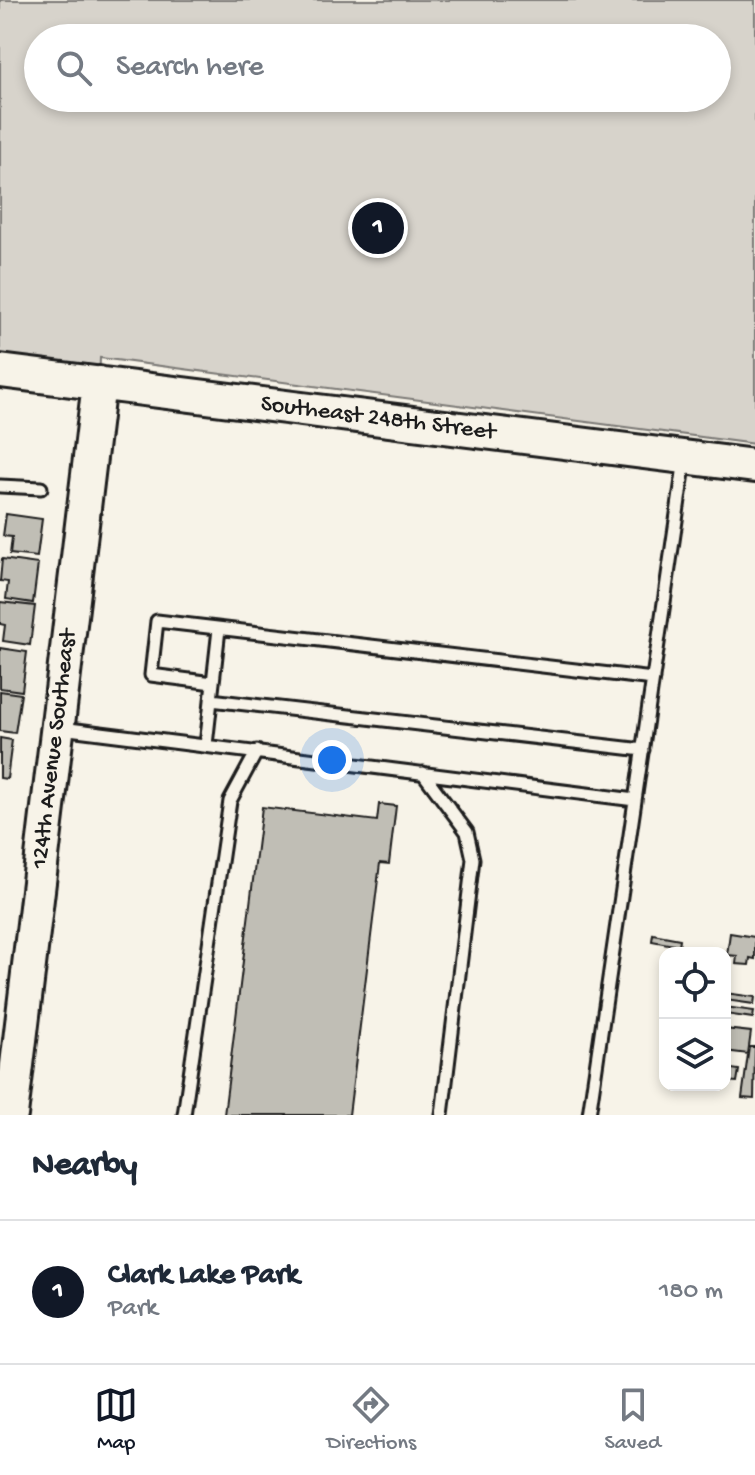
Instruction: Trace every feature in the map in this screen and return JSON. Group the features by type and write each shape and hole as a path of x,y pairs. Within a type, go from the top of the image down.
{"street":[{"name":"Southeast 248th Street","path":"0,371 755,466"},
{"name":"124th Avenue Southeast","path":"11,1115 99,383"}],"lane":[{"path":"589,1115 686,458"},
{"path":"0,486 41,488"},
{"path":"213,683 151,675 157,621 653,679"},
{"path":"206,745 219,629"},
{"path":"211,700 643,750"},
{"path":"57,727 635,800"},
{"path":"184,1115 230,801 257,751"},
{"path":"423,773 467,832 473,859 442,1115"}],"shaded area":[{"path":"0,0 755,0 755,444 100,358 99,383 0,371"}],"building":[{"path":"6,514 42,519 37,557 10,554 12,537 3,536"},
{"path":"2,559 38,564 33,603 6,599 8,582 0,581"},
{"path":"0,602 35,606 30,645 3,641 5,625 0,624"},
{"path":"0,648 27,652 22,691 0,688"},
{"path":"0,691 21,694 15,733 0,731"},
{"path":"0,738 12,740 7,779 0,778"},
{"path":"379,804 396,806 389,864 380,863 349,1115 224,1115 262,807 377,821"},
{"path":"730,933 755,937 755,959 750,958 749,965 736,964 737,956 731,955 731,947 728,947"},
{"path":"653,934 680,939 679,946 652,941"},
{"path":"731,994 755,997 754,1004 731,1001"},
{"path":"731,1008 754,1011 753,1018 731,1015"},
{"path":"731,1030 751,1032 748,1054 731,1052"},
{"path":"749,1047 755,1047 754,1099 742,1098"},
{"path":"731,1069 739,1070 737,1082 731,1082"}],"place":[{"name":"Clark Lake Park","path":"378,228"}]}
